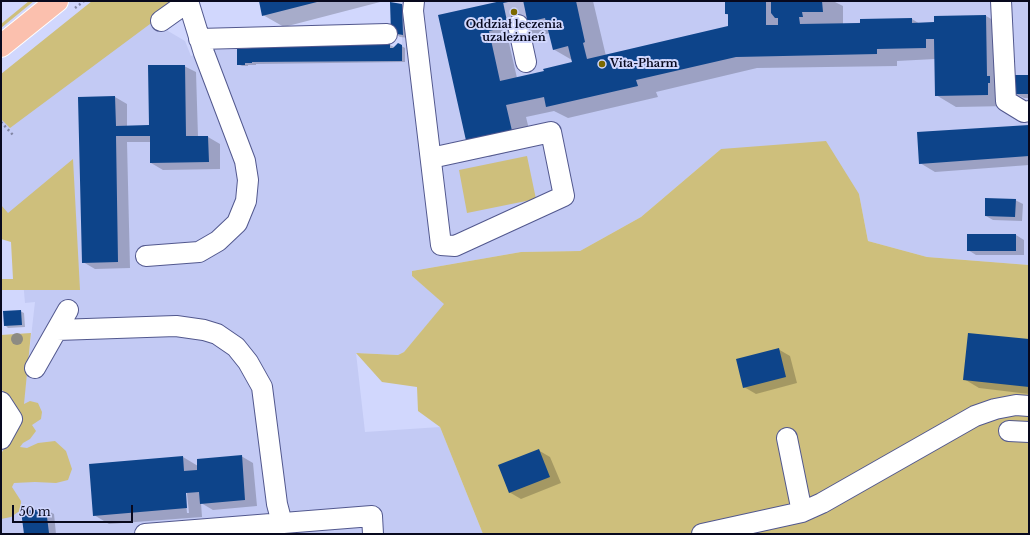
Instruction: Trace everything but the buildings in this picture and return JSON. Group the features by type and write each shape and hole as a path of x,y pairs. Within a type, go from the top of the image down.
{"main road":[{"path":"1,46 57,1"}],"lane":[{"path":"146,256 199,252 218,240 237,223 246,201 248,180 245,161 199,39 188,1 161,21"},
{"path":"414,1 413,11 441,245 455,246 564,196 551,132 431,158"},
{"path":"1001,1 1006,101 1024,112 1029,111"},
{"path":"518,25 526,62"},
{"path":"199,39 386,34"},
{"path":"36,368 68,310"},
{"path":"57,330 176,326 204,330 217,334 236,347 248,362 262,387 277,504 282,523"},
{"path":"1,402 12,419 1,439"},
{"path":"702,534 802,512 822,503 975,416 995,409 1016,405 1029,406"},
{"path":"1009,431 1029,432"},
{"path":"787,438 802,512"},
{"path":"144,534 372,516 373,534"}],"path":[{"path":"1,122 13,135"}],"shaded area":[{"path":"29,1 34,1 1,28 1,24"},
{"path":"92,1 181,1 10,128 1,119 1,74"},
{"path":"134,1 161,21 168,31 185,41 191,56 208,50 237,49 238,65 245,65 245,63 252,62 402,61 402,1 1029,1 1029,265 927,257 868,241 859,194 721,149 641,217 580,251 521,252 412,271 412,276 445,304 404,352 398,355 356,353 365,432 440,427 483,534 1,534 1,460 21,424 35,302 25,303 20,246 1,224 1,117"},
{"path":"826,141 859,194 868,241 927,257 1029,265 1029,534 483,534 440,427 418,411 417,387 382,382 356,353 398,355 404,352 444,304 412,276 412,271 521,252 580,251 641,217 721,149"},
{"path":"527,156 536,199 467,213 459,170"},
{"path":"73,159 80,290 1,290 1,279 13,279 11,242 1,239 1,205 8,213"},
{"path":"31,333 24,404 30,401 38,403 42,412 41,419 32,425 36,431 30,439 23,443 20,447 27,448 38,443 55,441 66,451 72,469 68,480 56,483 14,483 12,487 21,501 21,510 11,517 1,519 1,454 17,424 8,396 1,389 1,335"}],"tunnel":[{"path":"513,1 518,25"}],"place":[{"name":"Oddział leczenia uzależnień","path":"514,12"},
{"name":"Vita-Pharm","path":"602,64"}]}
